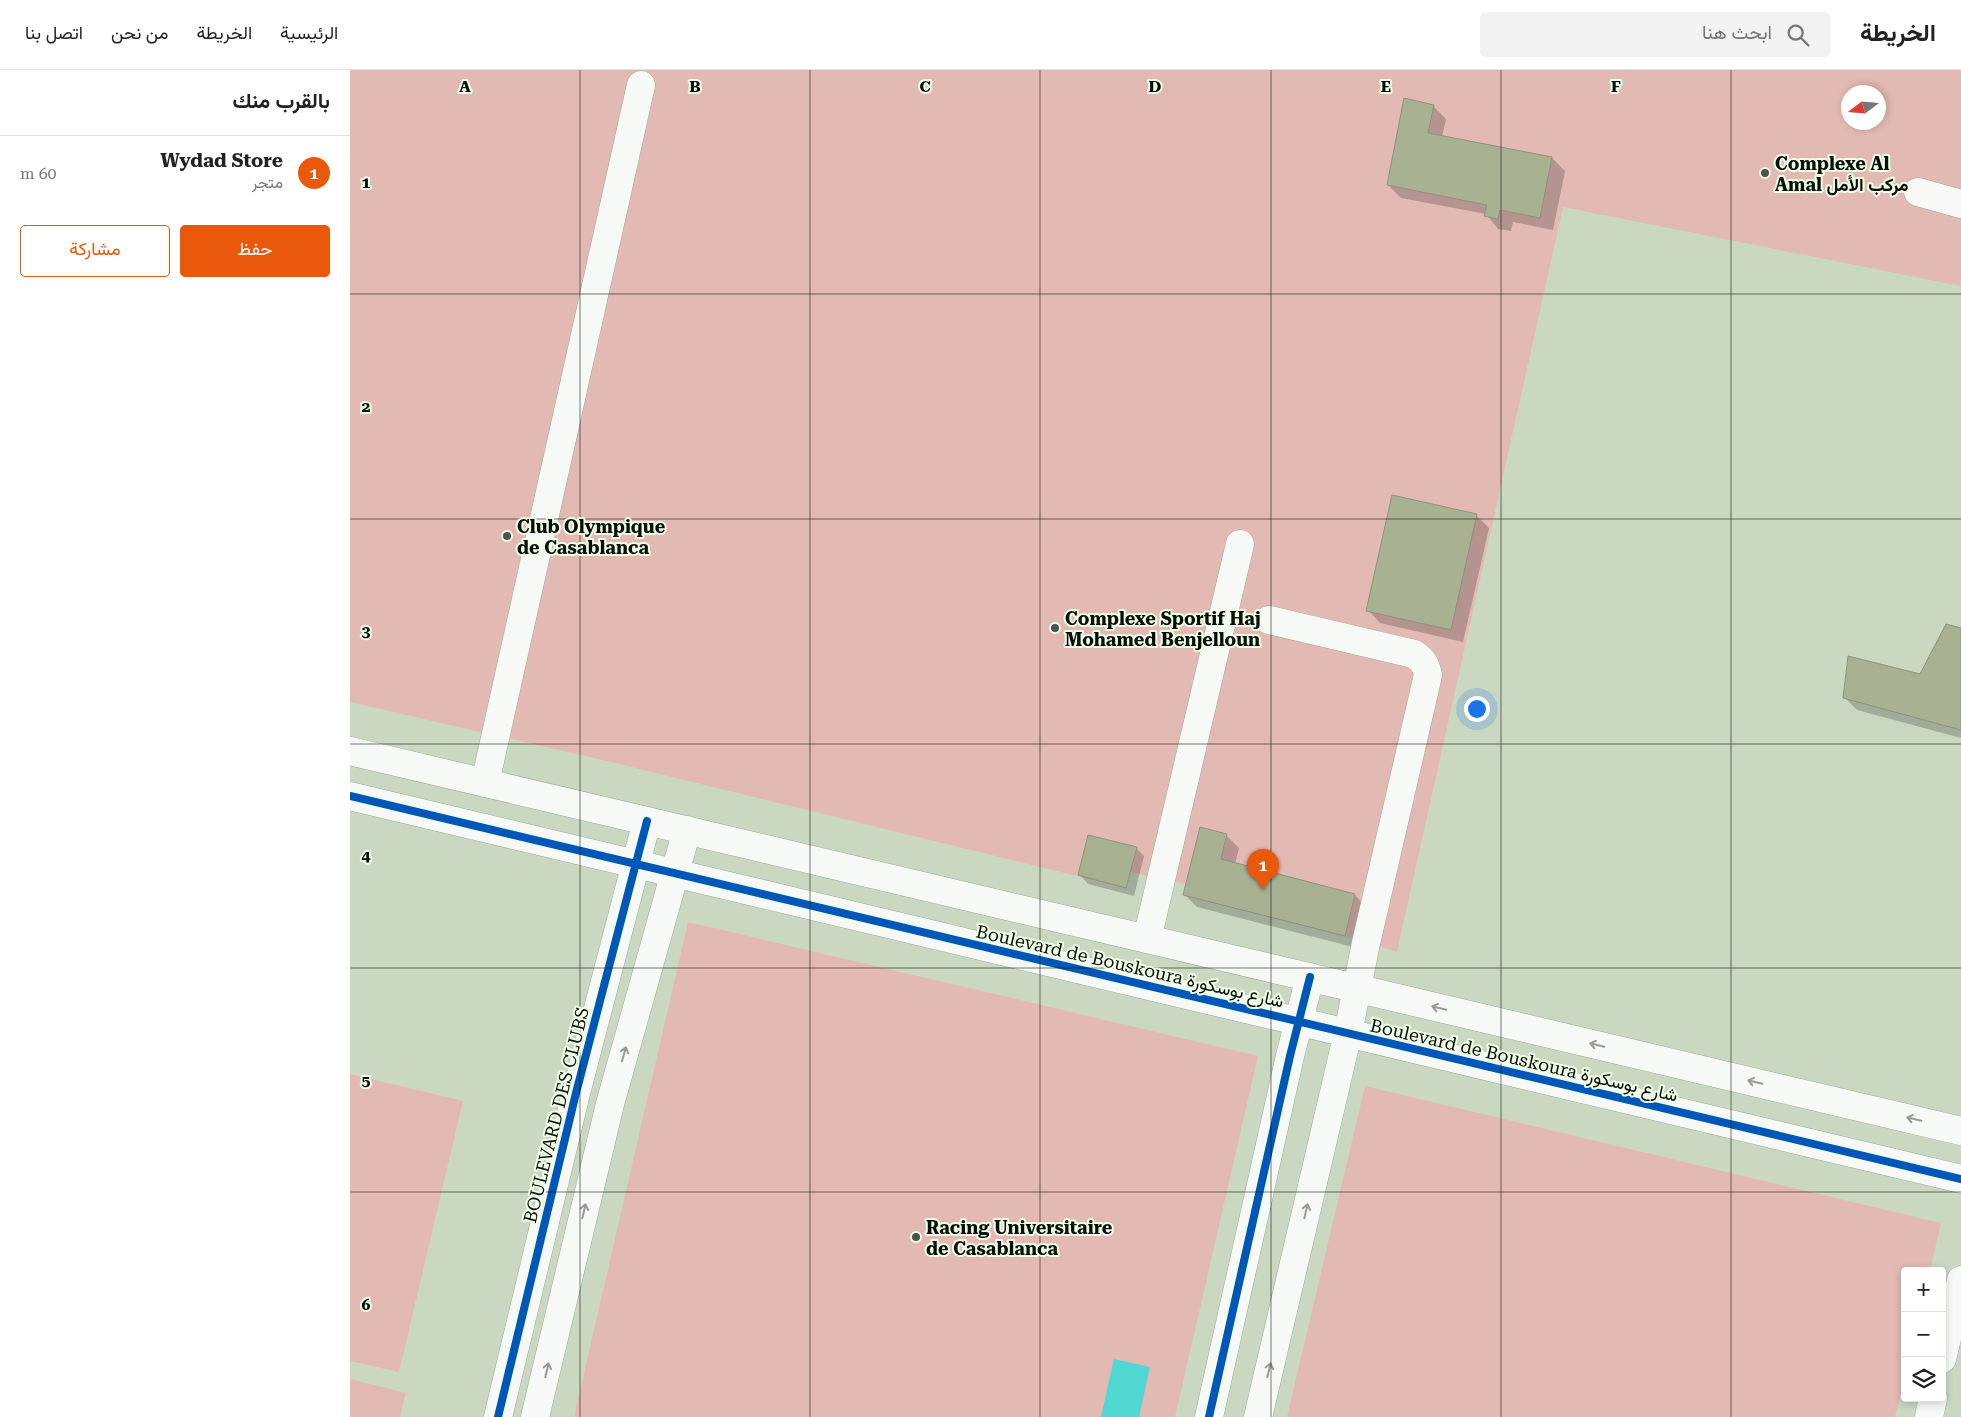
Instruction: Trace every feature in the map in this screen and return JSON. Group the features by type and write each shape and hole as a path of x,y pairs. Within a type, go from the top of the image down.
{"street":[{"path":"485,783 641,85"},
{"path":"1918,192 1961,204"},
{"path":"1147,939 1240,544"},
{"path":"1258,1417 1348,1033 1428,675 1422,659 1414,654 1269,620"},
{"name":"Boulevard de Bouskoura شارع بوسكورة","path":"350,751 1961,1130"},
{"name":"Boulevard de Bouskoura شارع بوسكورة","path":"350,796 1961,1179"},
{"name":"BOULEVARD DES CLUBS","path":"498,1417 576,1093 647,821"},
{"path":"535,1417 610,1104 687,830"},
{"path":"1209,1417 1298,1021 1310,977"},
{"path":"576,1093 610,1104"},
{"path":"1942,1357 1961,1280"},
{"path":"1928,1417 1932,1402"}],"shaded area":[{"name":"Complexe Sportif Haj Mohamed Benjelloun","path":"350,70 1961,70 1961,286 1563,207 1397,952 1345,936 1183,895 1185,884 1130,872 1126,888 607,761 350,702"},
{"name":"Racing Universitaire de Casablanca","path":"688,922 1258,1056 1175,1417 574,1417"},
{"path":"350,1074 463,1101 399,1372 350,1361"},
{"path":"1365,1086 1941,1223 1931,1267 1901,1267 1901,1393 1895,1417 1287,1417"},
{"path":"350,1379 406,1393 400,1417 350,1417"}],"water":[{"path":"1114,1359 1150,1367 1139,1417 1101,1417"}],"building":[{"path":"1404,98 1434,105 1428,133 1552,157 1540,218 1500,210 1498,219 1484,216 1487,205 1387,185"},
{"path":"1392,495 1477,514 1451,630 1366,611"},
{"path":"1946,624 1961,628 1961,730 1843,698 1848,656 1920,674"},
{"path":"1200,827 1227,834 1221,859 1355,894 1345,936 1183,895"},
{"path":"1088,835 1137,847 1126,888 1078,875"}],"cycle path":[{"path":"350,796 1961,1179"},
{"path":"498,1417 576,1093 647,821"},
{"path":"1209,1417 1290,1056 1310,977"}],"place":[{"name":"Complexe Al Amal مركب الأمل","path":"1765,173"},
{"name":"Club Olympique de Casablanca","path":"507,536"},
{"name":"Complexe Sportif Haj Mohamed Benjelloun","path":"1055,628"},
{"name":"Wydad Store","path":"1263,890"},
{"name":"Racing Universitaire de Casablanca","path":"916,1237"}]}
